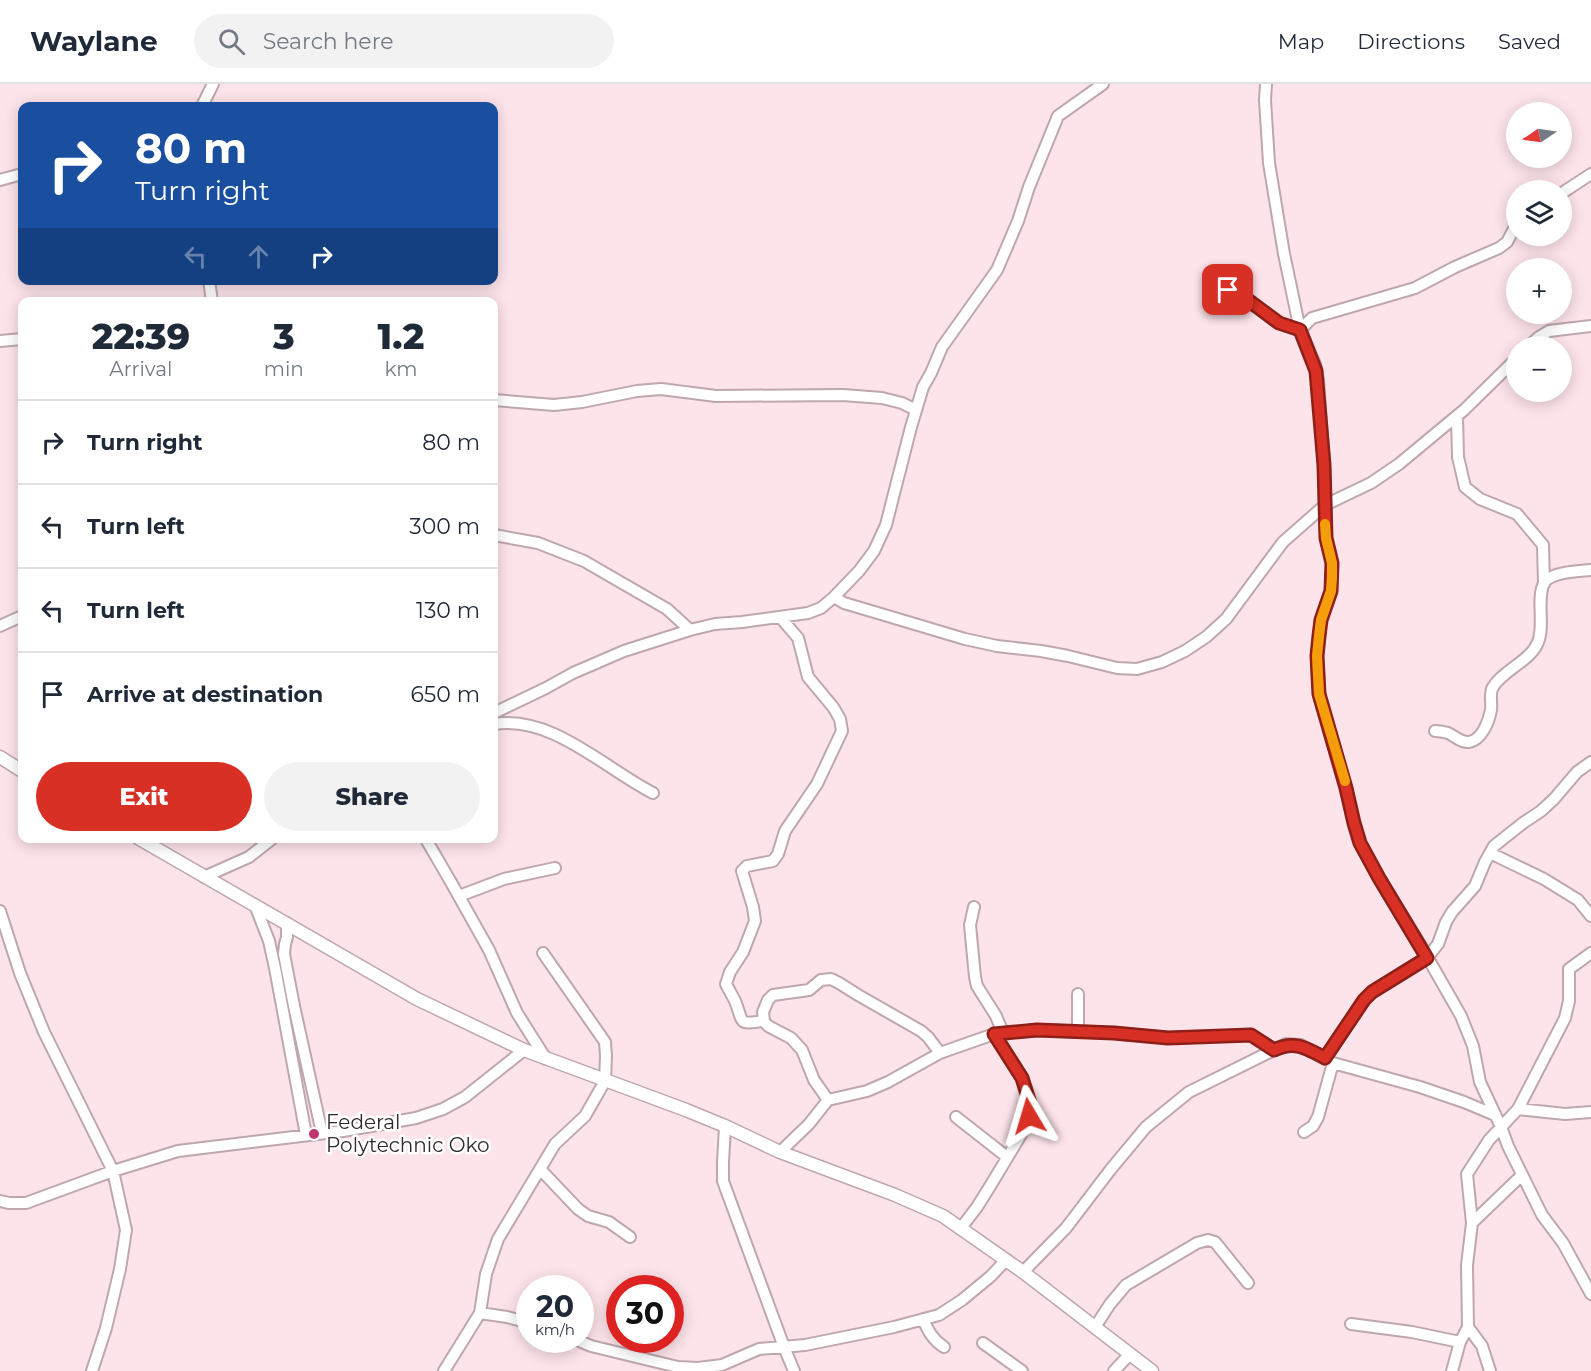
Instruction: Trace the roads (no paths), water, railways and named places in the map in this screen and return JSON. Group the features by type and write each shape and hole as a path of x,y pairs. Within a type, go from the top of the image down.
{"main road":[{"path":"0,758 18,769"},
{"path":"146,843 417,999 524,1050 686,1110 780,1152 943,1216 1023,1272 1152,1371"}],"street":[{"path":"204,102 213,84"},
{"path":"498,711 624,651 715,624 808,613 821,608 834,597 859,571 874,551 886,525 923,387 942,347 997,270 1058,116 1103,84"},
{"path":"1266,84 1269,163 1292,295 1300,330 1316,371 1324,465 1326,538 1332,563 1331,591 1321,620 1317,656 1319,694 1360,843 1461,1016 1473,1046 1480,1082 1508,1146 1542,1215 1571,1256 1591,1294"},
{"path":"1572,186 1591,174"},
{"path":"0,180 18,175"},
{"path":"1300,330 1312,318 1415,288 1506,243"},
{"path":"1228,290 1244,297 1279,323 1300,330"},
{"path":"1541,336 1549,331 1591,326"},
{"path":"0,341 18,339"},
{"path":"834,597 860,608 965,639 997,646 1041,651 1117,668 1137,669 1162,662 1206,637 1226,619 1283,542 1326,505 1355,491 1399,464 1456,416 1506,368"},
{"path":"498,400 554,405 661,389 717,396 843,395 882,398 915,410"},
{"path":"1435,730 1446,732 1467,742 1476,739 1483,731 1491,710 1492,688 1534,649 1539,642 1541,630 1544,584 1543,545 1517,514 1480,500 1465,487 1458,457 1456,416"},
{"path":"498,536 537,543 584,561 667,609 690,630"},
{"path":"1544,584 1548,578 1559,574 1591,570"},
{"path":"764,1021 749,1023 742,1021 726,984 730,972 743,952 754,921 753,908 742,871 747,866 773,861 778,854 785,831 817,784 842,731 840,718 808,677 798,638 780,617"},
{"path":"0,626 18,618"},
{"path":"498,724 514,722 545,731 576,746 621,776 653,793"},
{"path":"1304,1132 1313,1126 1317,1117 1329,1060 1364,1000 1372,992 1427,958 1438,944 1452,912 1475,886 1494,846 1541,811 1577,772 1591,762"},
{"path":"204,877 249,857 267,843"},
{"path":"428,843 489,950 517,1013 546,1059"},
{"path":"1490,853 1552,884 1578,900 1591,916"},
{"path":"459,896 504,879 555,868"},
{"path":"255,905 269,941 306,1135"},
{"path":"961,1228 977,1207 1022,1133 1029,1116 1029,1100 1022,1078 999,1034 996,1016 977,986 970,926 974,907"},
{"path":"0,911 20,973 44,1032 113,1171 126,1230 114,1298 92,1371"},
{"path":"286,923 287,937 284,954 322,1133"},
{"path":"444,1371 480,1313 486,1274 498,1239 555,1144 585,1116 605,1081 605,1042 543,953"},
{"path":"1452,1371 1460,1342 1468,1327 1467,1265 1472,1223 1467,1174 1489,1140 1518,1109 1565,1018 1569,1001 1569,969 1591,953"},
{"path":"828,1100 814,1080 802,1050 791,1038 768,1026 764,1021 763,1012 773,995 810,990 821,980 831,979 921,1031 940,1053"},
{"path":"1078,994 1078,1032"},
{"path":"283,1009 294,1006"},
{"path":"780,1152 809,1124 828,1100 867,1091 940,1053 999,1034 1037,1030 1168,1038 1251,1035 1274,1050"},
{"path":"1023,1272 1066,1228 1146,1127 1189,1092 1286,1044 1301,1046 1329,1060 1420,1087 1496,1115"},
{"path":"290,1051 304,1049"},
{"path":"0,1201 26,1203 113,1171 178,1151 343,1131 416,1118 443,1109 465,1097 524,1050"},
{"path":"1518,1109 1565,1114 1591,1113"},
{"path":"956,1117 1007,1157"},
{"path":"725,1126 723,1181 794,1371"},
{"path":"540,1169 578,1209 588,1216 609,1222 630,1237"},
{"path":"1472,1223 1522,1175"},
{"path":"1095,1327 1126,1285 1197,1243 1208,1240 1215,1242 1248,1283"},
{"path":"594,1347 678,1367 698,1368 722,1365 759,1349 805,1345 894,1327 939,1314 962,1300 1006,1260"},
{"path":"480,1313 516,1319"},
{"path":"923,1319 928,1331 944,1347"},
{"path":"1351,1324 1412,1332 1460,1342"},
{"path":"1468,1327 1482,1346 1490,1371"},
{"path":"983,1343 1022,1371"},
{"path":"1114,1371 1130,1354"}],"place":[{"name":"Federal Polytechnic Oko","path":"314,1134"}]}
